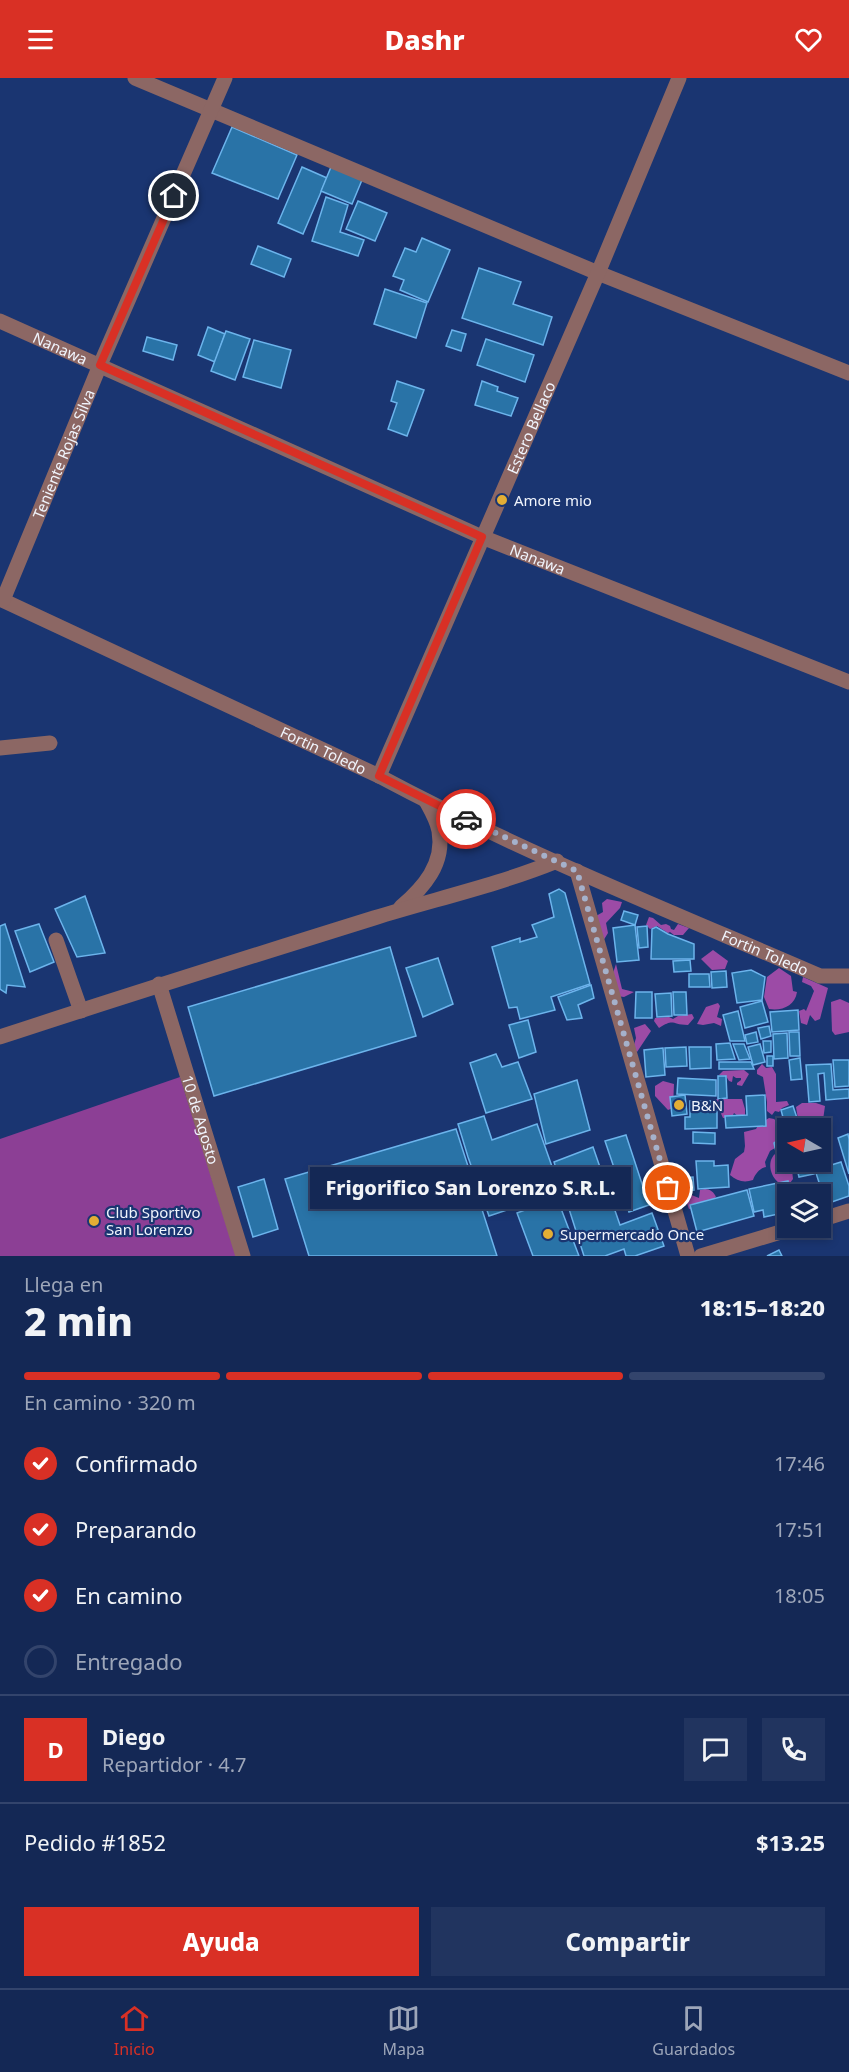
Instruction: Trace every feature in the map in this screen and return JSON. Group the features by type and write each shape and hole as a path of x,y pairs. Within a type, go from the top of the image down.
{"street":[{"path":"135,78 598,273 849,373"},
{"name":"Teniente Rojas Silva","path":"1,599 225,78"},
{"name":"Estero Bellaco","path":"379,776 598,273 679,78"},
{"name":"Nanawa","path":"0,321 482,537 849,682"},
{"name":"Fortin Toledo","path":"1,599 577,871 820,976 849,976"},
{"path":"0,748 50,743"},
{"path":"396,911 421,890 429,878 441,843 439,829 426,801"},
{"path":"0,1038 159,984 525,874 557,861"},
{"path":"577,871 687,1256"},
{"path":"56,940 81,1011"},
{"name":"10 de Agosto","path":"159,984 243,1256"},
{"path":"831,1217 849,1211"},
{"path":"701,1256 777,1233"}],"shaded area":[{"path":"607,899 622,902 620,908 606,923 608,933 600,946 596,916 603,912 602,903"},
{"path":"649,917 674,930 678,924 689,928 683,935 668,933 657,926 650,929 646,925"},
{"path":"713,950 728,961 725,969 712,970 701,959"},
{"path":"616,964 622,989 634,992 624,997 617,996 613,973"},
{"path":"779,968 791,976 793,991 797,992 796,997 787,1007 769,1009 764,997 767,977"},
{"path":"803,977 828,988 820,1019 815,1021 810,1015 807,1025 801,1023 799,1011 804,1009 806,1011 814,991 811,986 802,982"},
{"path":"840,999 849,1003 849,1032 835,1035 832,1031 831,1002"},
{"path":"718,1003 720,1006 717,1017 722,1019 721,1026 714,1023 697,1024 706,1007"},
{"path":"692,1014 694,1018 688,1025 671,1023 659,1028 654,1021 655,1018 673,1019"},
{"path":"645,1024 651,1031 637,1052 633,1048 636,1038 634,1028"},
{"path":"762,1064 766,1068 772,1067 776,1074 776,1102 787,1101 789,1105 779,1112 775,1111 772,1115 767,1111 763,1077 757,1074"},
{"path":"744,1070 749,1074 742,1086 737,1085 741,1078 733,1076 732,1082 726,1076 719,1075 723,1071"},
{"name":"Club Sportivo San Lorenzo","path":"180,1077 236,1256 0,1256 0,1139"},
{"path":"663,1081 674,1084 673,1108 668,1110 655,1096 655,1086"},
{"path":"742,1099 745,1116 739,1117 734,1113 732,1117 723,1118 718,1107 714,1105 713,1101"},
{"path":"802,1103 816,1103 825,1106 823,1118 808,1116 798,1118 796,1107"},
{"path":"769,1118 777,1122 777,1146 770,1151 765,1162 766,1167 758,1172 753,1180 735,1179 730,1175 735,1159 744,1152 744,1132 756,1129 759,1124"},
{"path":"777,1154 777,1172 792,1172 793,1179 790,1183 781,1184 772,1174 770,1166 772,1157"},
{"path":"700,1190 712,1191 716,1197 706,1204 689,1209 685,1198 689,1194 699,1198"}],"building":[{"path":"232,127 297,155 278,199 212,173"},
{"path":"302,167 327,178 303,234 278,223"},
{"path":"331,167 362,180 352,204 321,191"},
{"path":"326,197 348,205 340,232 364,240 358,256 312,241"},
{"path":"358,201 387,213 375,241 346,229"},
{"path":"422,238 450,250 428,302 400,290 404,280 393,276 405,248 416,252"},
{"path":"258,246 291,259 284,277 251,264"},
{"path":"479,268 521,282 513,304 552,317 543,345 462,318"},
{"path":"385,289 427,303 416,338 374,324"},
{"path":"208,327 225,334 215,362 198,355"},
{"path":"452,330 466,334 461,351 446,346"},
{"path":"226,331 250,339 235,380 211,371"},
{"path":"147,337 177,345 173,360 143,351"},
{"path":"486,339 534,355 525,382 477,365"},
{"path":"254,340 291,350 281,388 243,377"},
{"path":"397,381 424,390 407,436 388,429 397,403 391,401"},
{"path":"482,381 498,387 497,391 518,398 511,416 475,405"},
{"path":"559,889 565,893 590,984 551,997 555,1010 520,1019 517,1007 509,1008 492,947 520,938 520,942 537,937 532,925 554,917 549,894"},
{"path":"85,896 105,953 77,957 55,909"},
{"path":"624,911 638,915 635,925 621,920"},
{"path":"5,924 25,987 7,985 6,993 0,989 0,926"},
{"path":"39,924 54,962 30,972 15,931"},
{"path":"635,925 639,960 617,962 613,928"},
{"path":"647,926 648,947 639,948 637,927"},
{"path":"656,927 694,944 694,959 651,959 652,929"},
{"path":"390,947 416,1036 214,1096 188,1007"},
{"path":"438,958 453,1004 423,1017 406,968"},
{"path":"690,960 691,971 674,972 673,961"},
{"path":"751,970 765,977 762,1000 737,1003 732,973"},
{"path":"726,971 727,987 712,988 711,972"},
{"path":"689,974 709,974 710,987 689,987"},
{"path":"591,985 594,998 578,1005 582,1018 567,1020 558,997"},
{"path":"636,992 652,992 652,1018 635,1018"},
{"path":"673,992 686,992 687,1015 674,1015"},
{"path":"671,993 672,1016 657,1017 655,994"},
{"path":"762,1001 768,1022 745,1028 740,1007"},
{"path":"798,1010 799,1030 772,1032 770,1012"},
{"path":"738,1011 745,1041 730,1041 723,1015"},
{"path":"528,1020 536,1052 519,1058 509,1025"},
{"path":"769,1026 771,1036 761,1039 758,1028"},
{"path":"756,1032 758,1042 747,1044 745,1035"},
{"path":"789,1032 799,1032 800,1056 790,1056"},
{"path":"787,1033 788,1058 774,1059 773,1034"},
{"path":"763,1041 771,1041 771,1052 764,1053"},
{"path":"730,1043 735,1059 717,1060 716,1044"},
{"path":"733,1044 744,1044 750,1059 739,1060"},
{"path":"760,1044 765,1062 753,1065 748,1047"},
{"path":"686,1047 687,1066 666,1067 665,1048"},
{"path":"689,1047 711,1047 711,1068 690,1069"},
{"path":"663,1048 665,1075 646,1077 644,1050"},
{"path":"496,1054 502,1067 518,1062 532,1099 486,1113 470,1063"},
{"path":"767,1056 773,1056 773,1066 767,1066"},
{"path":"800,1058 802,1079 791,1080 789,1060"},
{"path":"833,1060 849,1060 849,1086 835,1087"},
{"path":"719,1062 751,1062 754,1069 719,1069"},
{"path":"831,1064 833,1090 849,1089 849,1098 826,1100 824,1073 818,1074 820,1101 809,1102 806,1065"},
{"path":"718,1076 726,1076 727,1098 718,1099"},
{"path":"678,1078 716,1080 716,1096 677,1094"},
{"path":"577,1080 590,1130 546,1144 534,1094"},
{"name":"B&N","path":"685,1095 687,1114 672,1116 670,1097"},
{"path":"765,1095 766,1126 726,1128 725,1116 747,1115 746,1096"},
{"path":"690,1101 712,1101 712,1108 717,1108 717,1128 685,1129 685,1117 690,1117"},
{"path":"793,1106 797,1118 783,1118 781,1110"},
{"path":"484,1116 492,1140 537,1124 561,1192 489,1216 458,1124"},
{"path":"456,1129 497,1256 309,1256 285,1179"},
{"path":"693,1132 715,1133 715,1144 693,1143"},
{"path":"848,1134 849,1139 849,1174 838,1138"},
{"path":"626,1135 649,1205 629,1212 605,1141"},
{"path":"777,1140 777,1156 774,1143"},
{"path":"593,1147 620,1225 652,1213 664,1246 635,1256 626,1256 624,1249 605,1256 584,1256 554,1162"},
{"path":"696,1161 714,1161 714,1166 728,1165 729,1187 698,1189"},
{"path":"841,1162 849,1186 849,1196 831,1202 831,1184 820,1184 816,1172 831,1172 831,1165"},
{"path":"798,1172 814,1172 814,1174 799,1177"},
{"path":"693,1177 694,1190 680,1192 679,1178"},
{"path":"264,1179 278,1229 253,1237 238,1187"},
{"path":"788,1181 789,1184 777,1184 777,1214 764,1217 763,1210 754,1212 749,1189"},
{"path":"747,1190 754,1216 697,1232 690,1205"},
{"name":"Supermercado Once","path":"557,1198 579,1256 533,1256 517,1213"},
{"path":"779,1250 782,1256 767,1256"}],"way so far":[{"path":"466,819 577,871 668,1188"}],"place":[{"name":"Amore mio","path":"502,500"},
{"name":"B&N","path":"679,1105"},
{"name":"Frigorifico San Lorenzo S.R.L.","path":"668,1188"},
{"name":"Club Sportivo San Lorenzo","path":"94,1221"},
{"name":"Supermercado Once","path":"548,1234"}],"route":[{"path":"174,196 100,365 482,537 379,776 466,819"}]}
